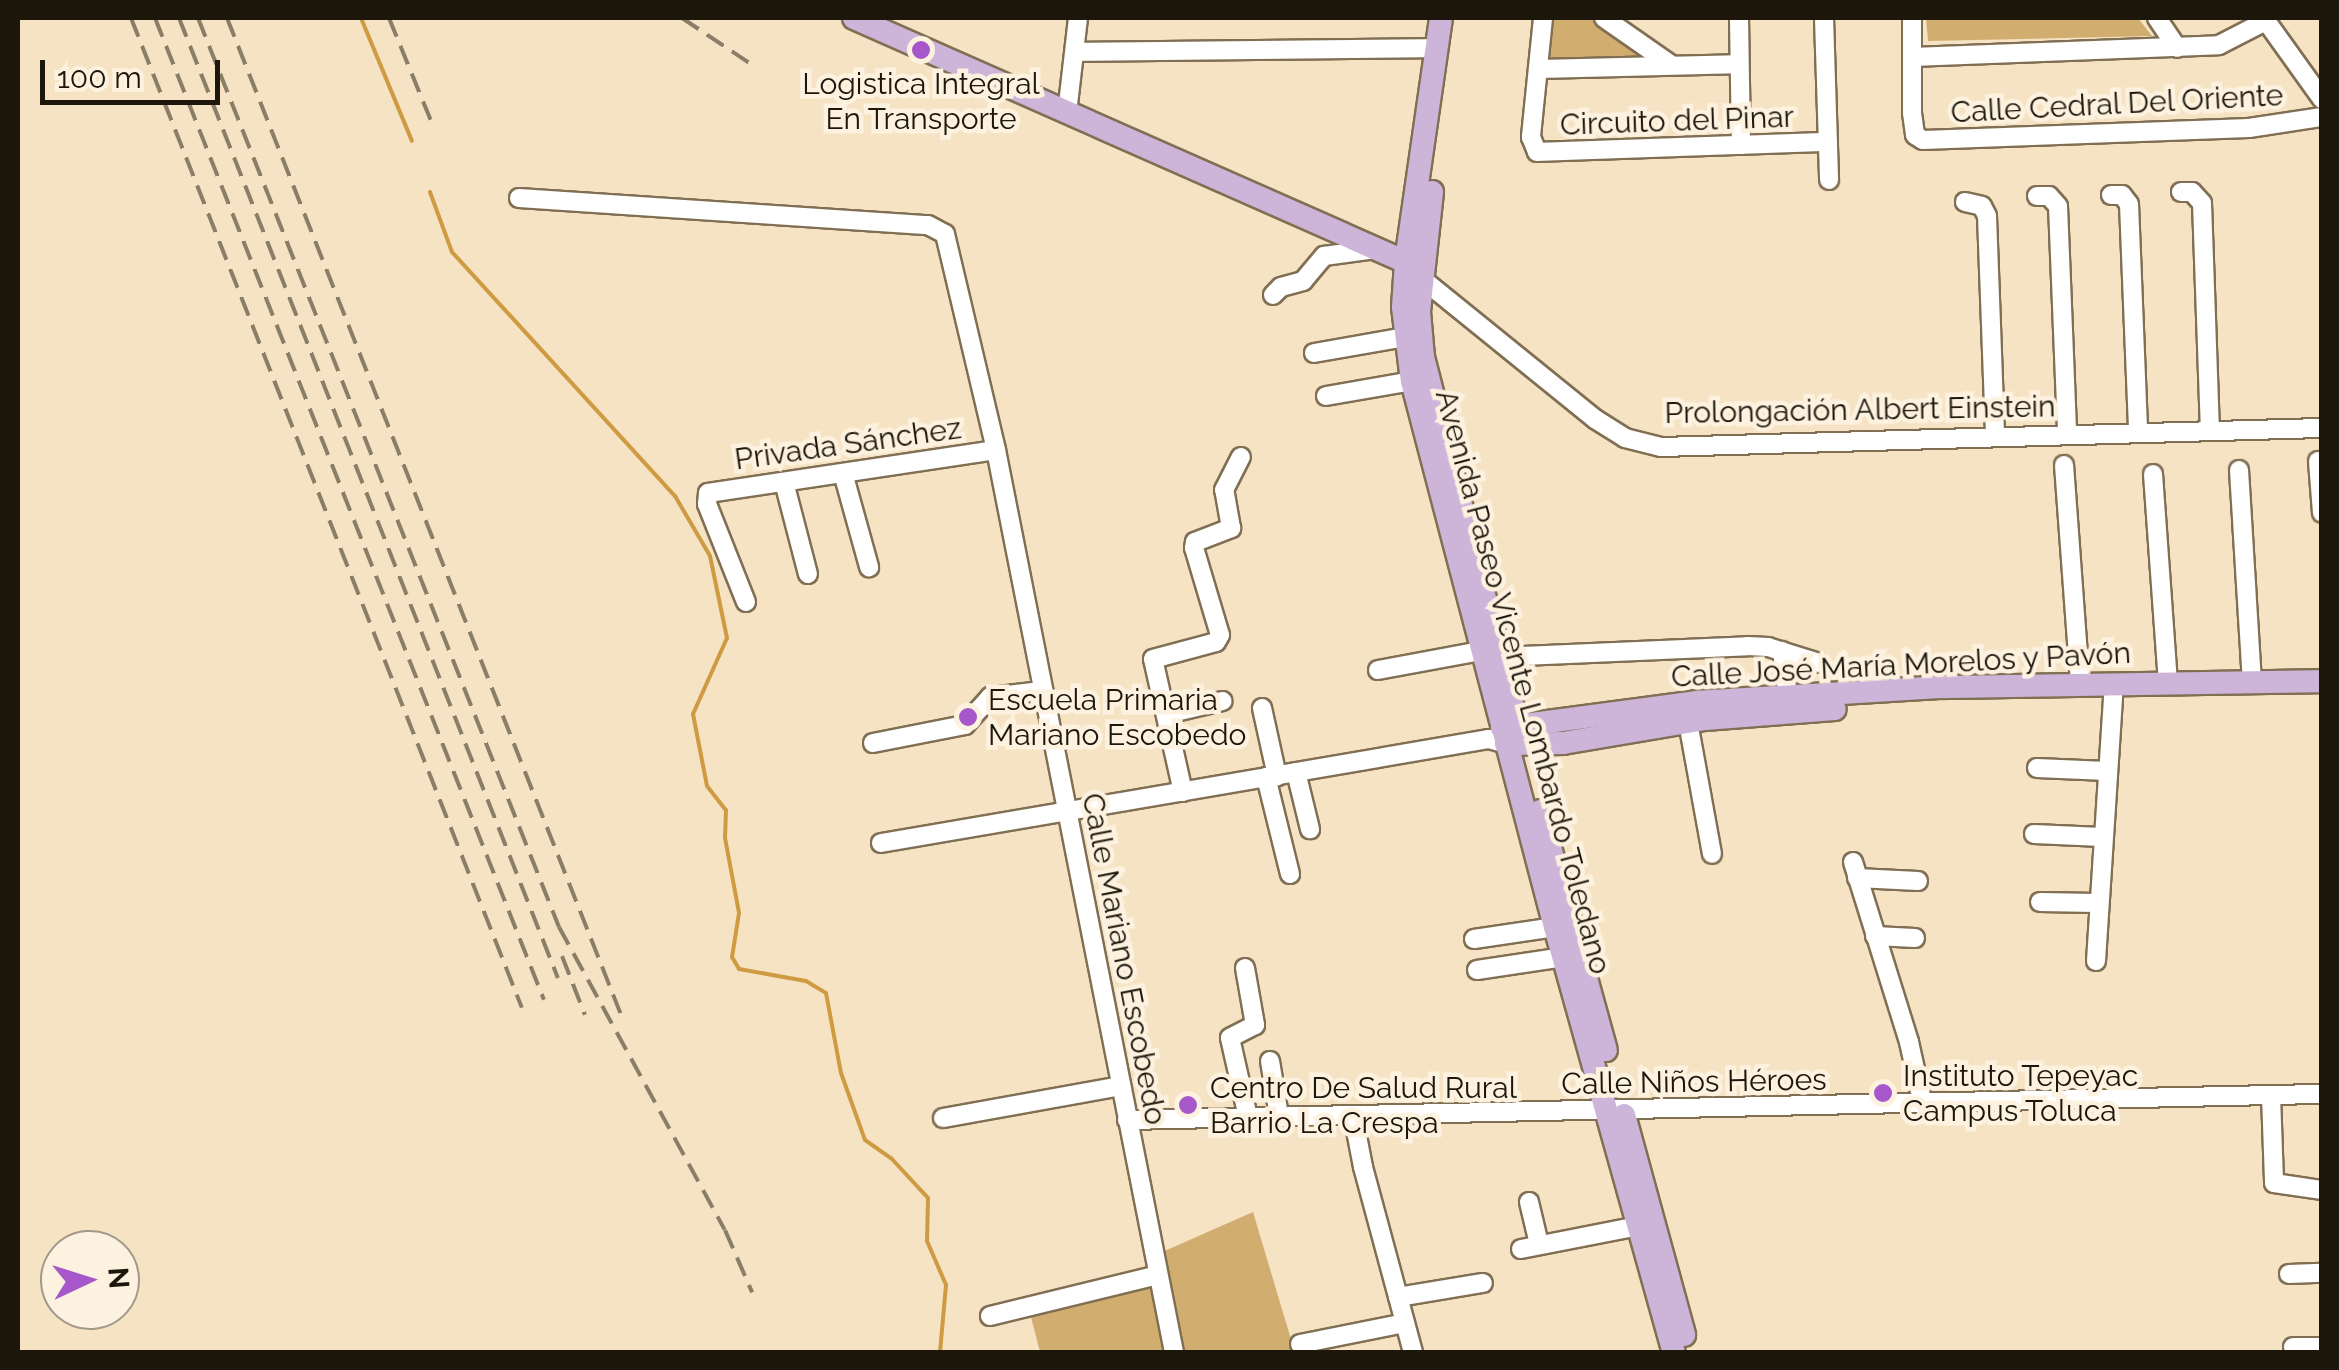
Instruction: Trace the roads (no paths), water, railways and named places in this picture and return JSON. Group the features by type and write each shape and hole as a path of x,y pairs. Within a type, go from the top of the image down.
{"main road":[{"name":"Prolongación Albert Einstein","path":"854,18 1376,249 1414,270"},
{"name":"Avenida Paseo Vicente Lombardo Toledano","path":"1441,18 1414,270 1424,358 1507,736 1555,927 1615,1111 1638,1226 1674,1352"},
{"name":"Avenida Paseo Vicente Lombardo Toledano","path":"1454,18 1405,337 1412,381 1490,654"},
{"name":"Calle José María Morelos y Pavón","path":"1507,736 1564,743 1688,722 1788,696 2080,684 2322,681"},
{"name":"Calle José María Morelos y Pavón","path":"1507,736 1750,707 2322,688"},
{"name":"Avenida Paseo Vicente Lombardo Toledano","path":"1507,736 1688,1352"}],"street":[{"path":"1067,113 1078,18"},
{"path":"1543,18 1538,69 1737,64"},
{"path":"1604,18 1670,64"},
{"path":"1739,18 1741,145"},
{"path":"1824,18 1829,180"},
{"name":"Calle Cedral Del Oriente","path":"1912,18 1915,134 1931,142 2250,128 2322,118"},
{"path":"2157,18 2177,48"},
{"path":"1912,57 2177,48 2230,42 2265,19 2322,99"},
{"path":"1074,52 1438,48"},
{"name":"Circuito del Pinar","path":"1538,69 1531,145 1537,152 1828,142"},
{"path":"2180,192 2192,192 2202,203 2210,431"},
{"path":"2111,195 2122,195 2130,204 2138,433"},
{"path":"2037,196 2050,196 2058,206 2067,435"},
{"name":"Calle Mariano Escobedo","path":"519,198 928,225 945,234 996,450 1040,691 1068,811 1174,1352"},
{"path":"1965,202 1975,202 1987,216 1995,437"},
{"path":"1273,295 1303,281 1324,256 1376,249"},
{"name":"Prolongación Albert Einstein","path":"1414,270 1625,438 1661,447 2322,428"},
{"path":"1314,353 1405,337"},
{"path":"1326,396 1412,381"},
{"name":"Privada Sánchez","path":"746,602 706,504 708,493 996,450"},
{"path":"1183,792 1152,659 1216,642 1220,635 1194,548 1195,542 1231,528 1224,490 1241,456"},
{"path":"2318,461 2322,512"},
{"path":"2064,465 2080,684"},
{"path":"2239,470 2252,682"},
{"path":"843,474 869,567"},
{"path":"2153,474 2168,682"},
{"path":"784,482 808,574"},
{"path":"1378,670 1490,654 1748,646 1819,663"},
{"path":"1782,652 1788,696"},
{"path":"873,744 964,725 990,697 1040,691"},
{"path":"2096,961 2113,697"},
{"path":"1166,714 1223,701"},
{"path":"1262,708 1290,874"},
{"path":"1688,722 1712,854"},
{"name":"Calle José María Morelos y Pavón","path":"881,843 1507,736"},
{"path":"2037,768 2107,771"},
{"path":"1296,772 1310,829"},
{"path":"2034,834 2102,837"},
{"path":"1918,881 1855,870 1909,1042 1923,1105"},
{"path":"2040,902 2098,903"},
{"path":"1474,940 1555,927"},
{"path":"1874,936 1916,938"},
{"path":"1477,970 1564,957"},
{"path":"1245,968 1255,1025 1230,1038 1248,1116"},
{"path":"1270,1061 1279,1116"},
{"path":"943,1118 1121,1086"},
{"name":"Calle Niños Héroes","path":"1127,1120 2322,1094"},
{"path":"2271,1095 2276,1186 2322,1190"},
{"path":"1354,1115 1413,1352"},
{"path":"1529,1202 1530,1246 1638,1226"},
{"path":"2289,1274 2322,1274"},
{"path":"990,1316 1158,1275"},
{"path":"1398,1297 1483,1284"},
{"path":"1300,1344 1405,1323"},
{"path":"2293,1347 2322,1348"}],"waterway":[{"path":"361,18 412,141"},
{"path":"430,192 452,252 675,496 710,556 727,638 693,714 707,786 726,810 725,838 739,913 732,957 739,969 806,981 826,993 841,1073 865,1140 891,1158 928,1198 927,1241 946,1285 940,1352"}],"railway":[{"path":"131,18 522,1008"},
{"path":"155,18 544,1000"},
{"path":"179,18 558,978"},
{"path":"198,18 559,927 725,1230 752,1292"},
{"path":"227,18 624,1022"},
{"path":"389,18 433,126"},
{"path":"682,18 751,64"},
{"path":"562,956 585,1015"}],"place":[{"name":"Logistica Integral En Transporte","path":"921,50"},
{"name":"Escuela Primaria Mariano Escobedo","path":"968,717"},
{"name":"Instituto Tepeyac Campus Toluca","path":"1883,1093"},
{"name":"Centro De Salud Rural Barrio La Crespa","path":"1188,1105"}]}
